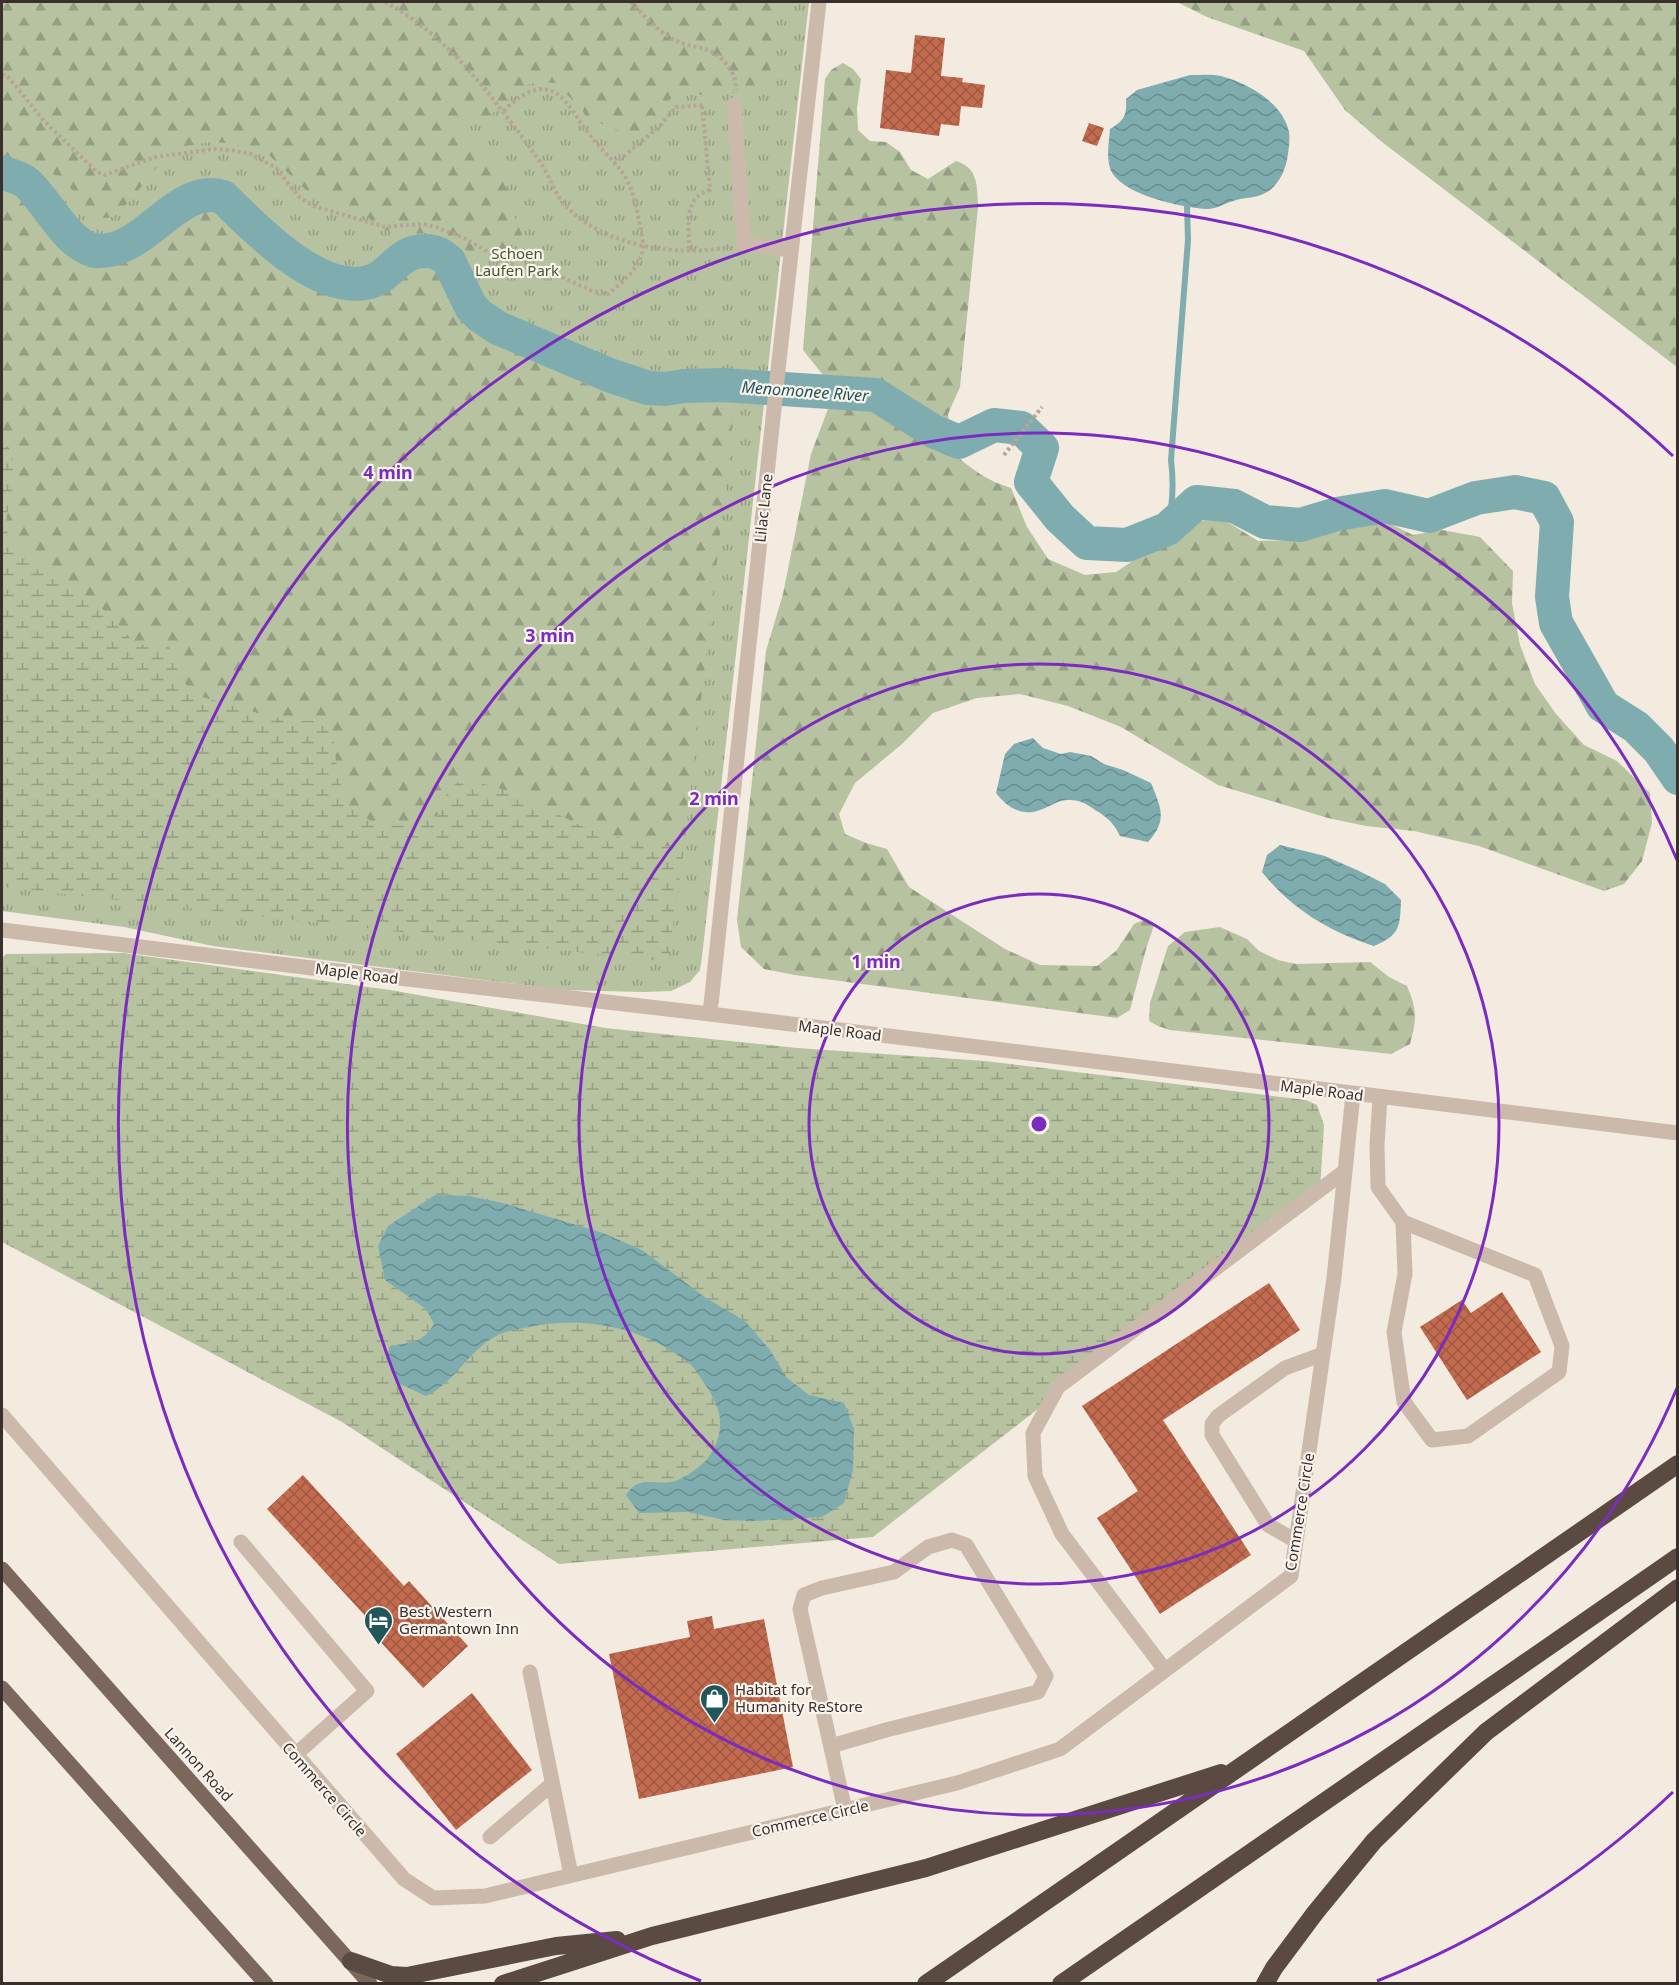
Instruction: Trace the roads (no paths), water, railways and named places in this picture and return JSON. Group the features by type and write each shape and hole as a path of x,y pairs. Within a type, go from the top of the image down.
{"highway":[{"path":"926,1983 1677,1464"},
{"path":"1061,1983 1677,1557"},
{"path":"1265,1983 1315,1913 1374,1841 1486,1732 1677,1588"},
{"path":"503,1983 651,1936 926,1868 1240,1766"},
{"path":"351,1961 391,1975 407,1976 556,1946 651,1936"}],"main road":[{"name":"Lannon Road","path":"2,1569 370,1983"},
{"path":"2,1688 266,1983"}],"street":[{"name":"Lilac Lane","path":"710,1014 778,361 819,2"},
{"path":"735,98 744,244 791,250"},
{"name":"Maple Road","path":"2,930 1677,1133"},
{"name":"Commerce Circle","path":"2,1415 404,1879 433,1898 485,1896 957,1783 1059,1749 1291,1576 1334,1278 1353,1094"},
{"path":"1380,1097 1377,1144 1378,1187 1403,1222 1535,1275 1562,1346 1558,1372 1468,1436 1432,1440 1404,1402 1394,1332 1405,1274 1403,1222"},
{"path":"1165,1670 1062,1534 1035,1476 1033,1433 1058,1387 1345,1171"},
{"path":"1296,1541 1268,1525 1212,1435 1212,1424 1218,1416 1285,1368 1323,1354"},
{"path":"831,1746 1038,1692 1046,1676 966,1545 952,1540 928,1547 894,1572 804,1594 800,1609 845,1810"},
{"path":"241,1542 368,1691 295,1755"},
{"path":"530,1672 571,1875"},
{"path":"490,1837 552,1784"}],"water":[{"path":"1190,75 1217,75 1231,79 1253,89 1280,112 1289,132 1288,154 1280,178 1266,193 1213,208 1195,208 1169,203 1142,194 1120,182 1113,174 1108,158 1110,129 1124,117 1126,99 1137,90"},
{"path":"1033,738 1043,748 1061,754 1070,752 1091,756 1104,764 1151,783 1161,814 1158,827 1148,842 1120,836 1107,818 1080,802 1062,801 1033,812 1021,811 1005,803 996,793 1005,754 1014,744"},
{"path":"1280,845 1325,856 1385,884 1401,900 1399,924 1394,934 1374,946 1342,934 1312,918 1299,908 1262,872 1267,855"},
{"path":"435,1195 469,1196 503,1203 603,1233 642,1250 706,1298 745,1321 770,1350 787,1378 809,1395 844,1403 854,1429 853,1470 844,1503 822,1517 752,1521 724,1520 688,1512 639,1513 626,1495 631,1489 646,1482 675,1481 696,1469 708,1458 714,1448 720,1429 720,1420 715,1401 691,1365 659,1344 622,1329 603,1325 563,1323 543,1324 507,1332 488,1341 446,1383 426,1396 400,1384 386,1358 390,1346 420,1339 430,1331 434,1324 426,1309 385,1280 378,1246 388,1226"}],"waterway":[{"name":"Menomonee River","path":"2,172 27,183 66,231 84,247 95,251 109,250 124,245 179,206 194,199 208,195 223,197 287,255 326,278 346,283 365,283 382,276 409,254 429,251 440,254 449,261 471,307 498,328 609,375 648,388 722,385 876,395 933,431 959,442 994,425 1021,428 1042,448 1031,482 1060,518 1087,543 1127,545 1167,529 1197,502 1234,506 1265,522 1300,525 1337,514 1385,506 1429,516 1476,498 1515,492 1544,498 1557,522 1552,597 1556,623 1603,706 1636,727 1659,750 1678,778"},
{"path":"1167,529 1171,512 1171,460 1188,240 1187,206"}],"place":[{"name":"Best Western Germantown Inn","path":"378,1646"},
{"name":"Habitat for Humanity ReStore","path":"714,1724"}],"park label":[{"name":"Schoen Laufen Park","path":"517,262"}]}
